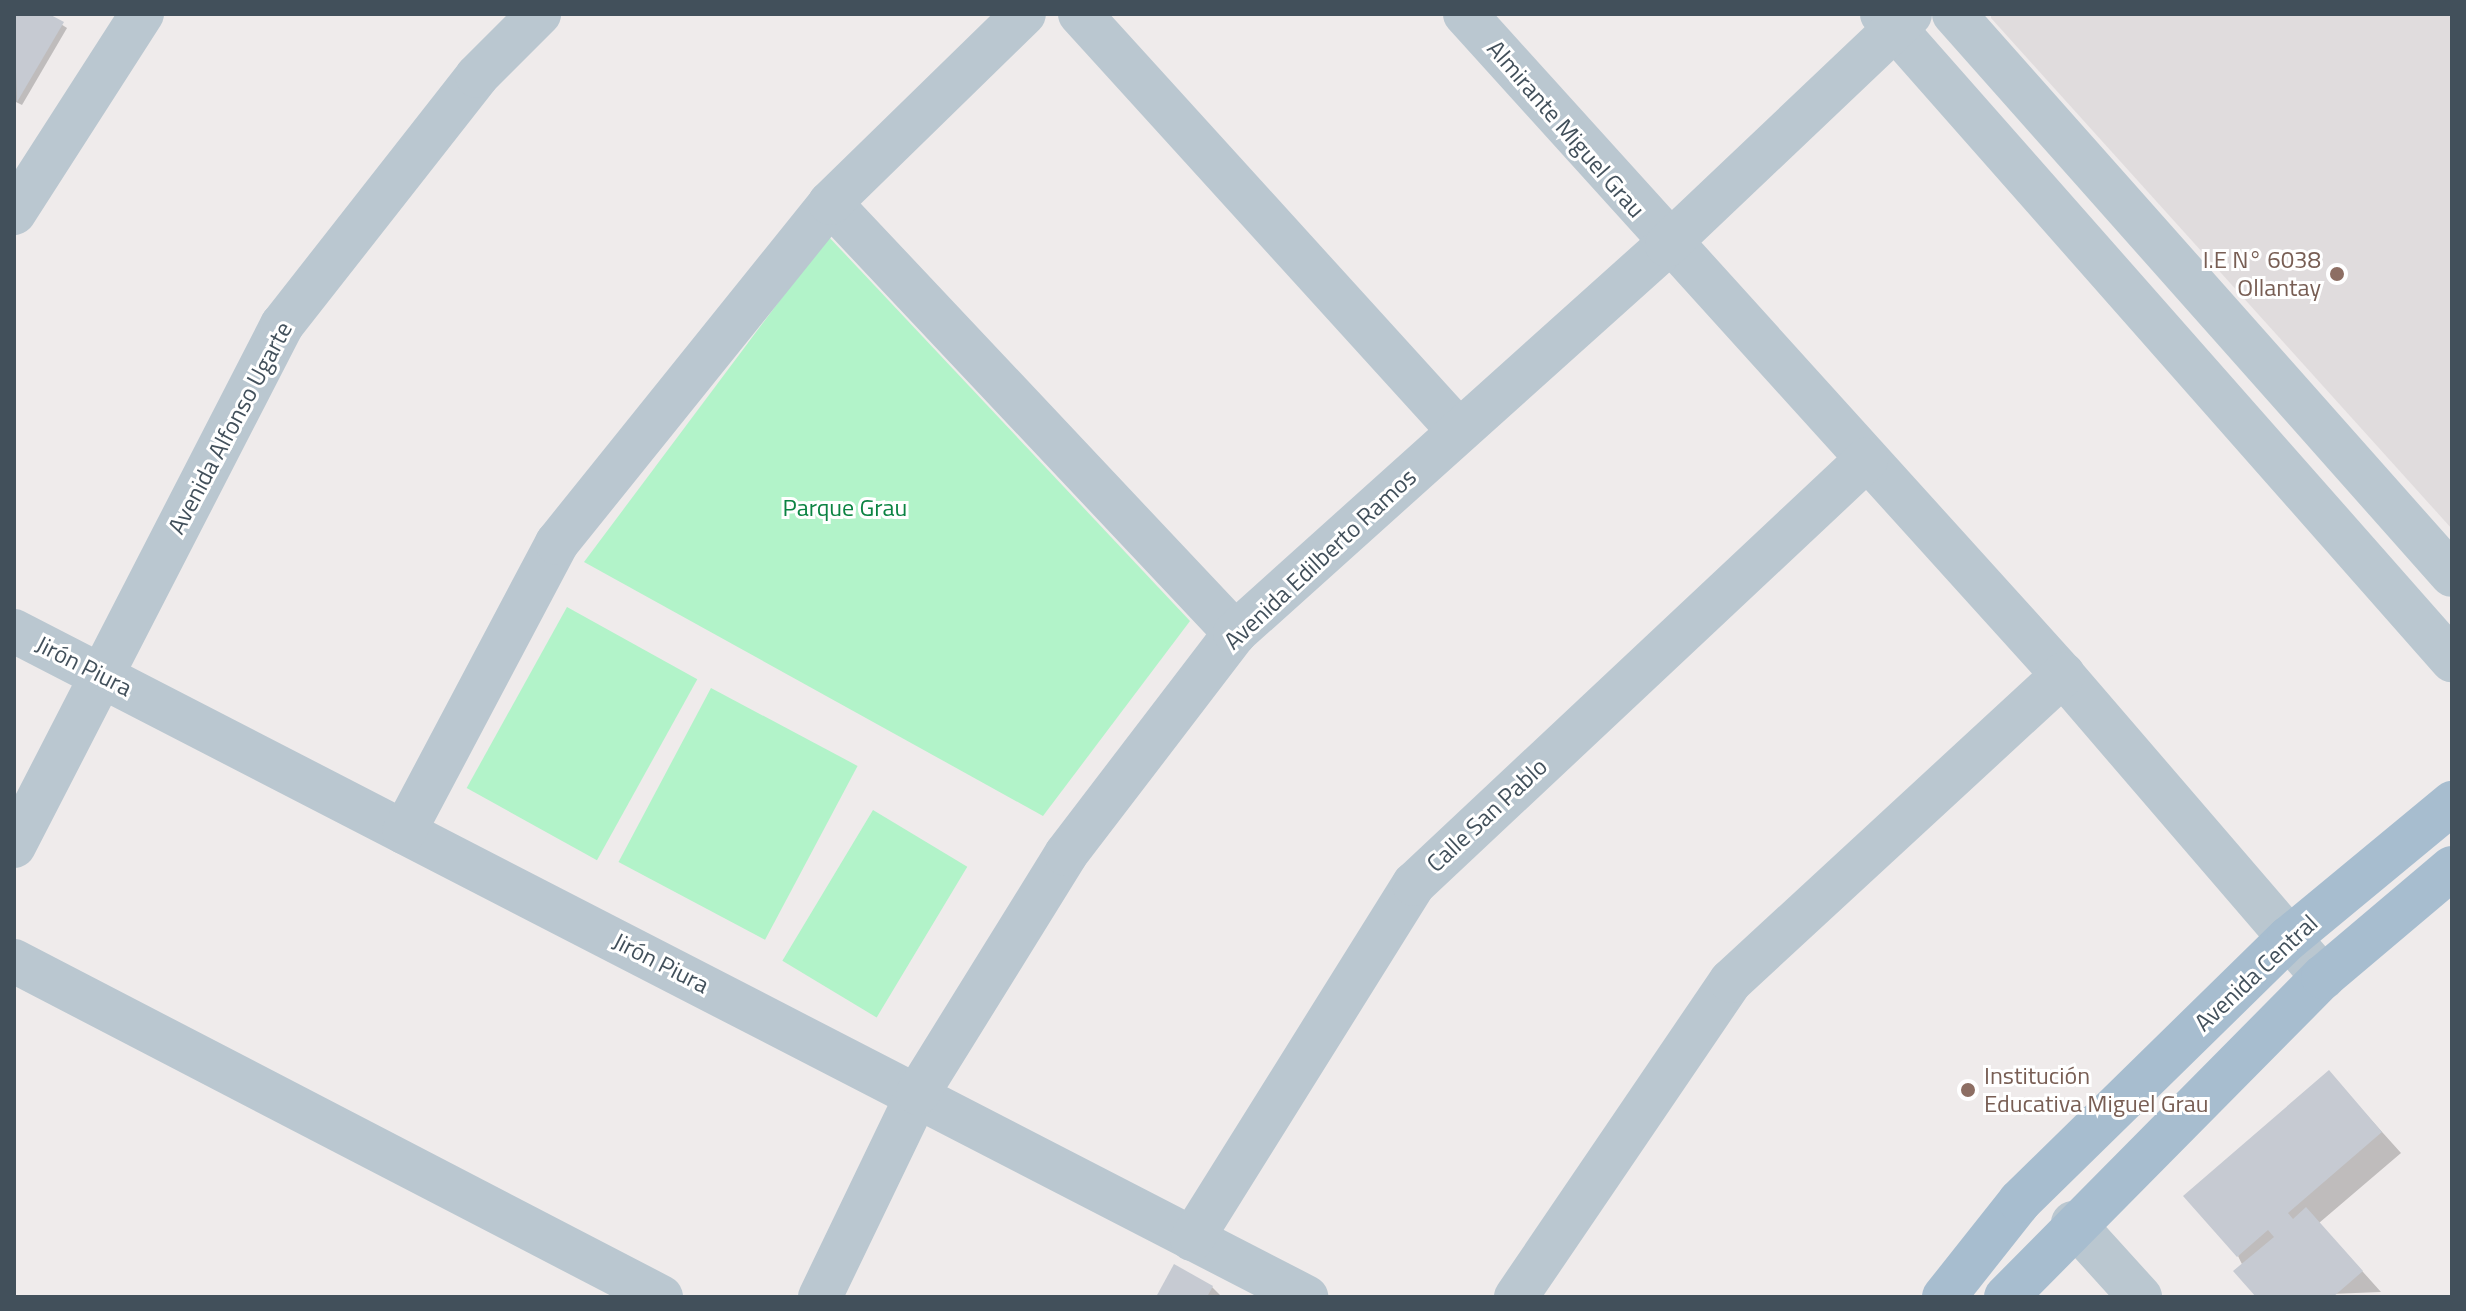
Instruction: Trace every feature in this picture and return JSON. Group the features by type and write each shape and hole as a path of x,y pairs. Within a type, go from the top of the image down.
{"main road":[{"name":"Avenida Central","path":"1944,1297 2020,1201 2289,938 2452,803"},
{"name":"Avenida Central","path":"2006,1297 2073,1223 2323,977 2452,868"}],"street":[{"path":"14,213 142,14"},
{"name":"Avenida Alfonso Ugarte","path":"14,846 282,325 477,76 539,14"},
{"path":"404,832 557,543 830,203 1024,14"},
{"path":"1080,14 1459,431"},
{"name":"Almirante Miguel Grau","path":"1465,14 1667,245 2063,675 2323,977"},
{"path":"1954,14 2452,575"},
{"path":"1895,19 2185,357 2452,660"},
{"name":"Avenida Edilberto Ramos","path":"820,1297 918,1093 1071,845 1235,633 1667,245 1895,19"},
{"path":"830,203 1235,633"},
{"path":"2185,357 2230,325"},
{"name":"Calle San Pablo","path":"1192,1239 1414,884 1866,460"},
{"name":"Jirón Piura","path":"14,631 918,1093 1306,1297"},
{"path":"1516,1297 1731,981 2063,675"},
{"path":"14,961 661,1297"},
{"path":"2073,1223 2140,1297"}],"shaded area":[{"name":"I.E N° 6038 Ollantay","path":"1991,14 2452,14 2452,529 1991,18"}],"green space":[{"name":"Parque Grau","path":"828,236 1190,621 1043,816 584,562"},
{"path":"567,607 697,679 597,860 467,788"},
{"path":"711,688 858,766 765,940 619,862"},
{"path":"873,810 967,867 877,1018 782,961"}],"building":[{"path":"14,14 49,14 64,22 17,102"},
{"path":"2329,1070 2382,1132 2288,1213 2293,1219 2306,1207 2363,1271 2333,1297 2256,1297 2233,1271 2274,1237 2268,1230 2237,1257 2183,1196"},
{"path":"1174,1264 1213,1286 1207,1297 1156,1297"}],"place":[{"name":"I.E N° 6038 Ollantay","path":"2337,274"},
{"name":"Institución Educativa Miguel Grau","path":"1968,1090"}]}
